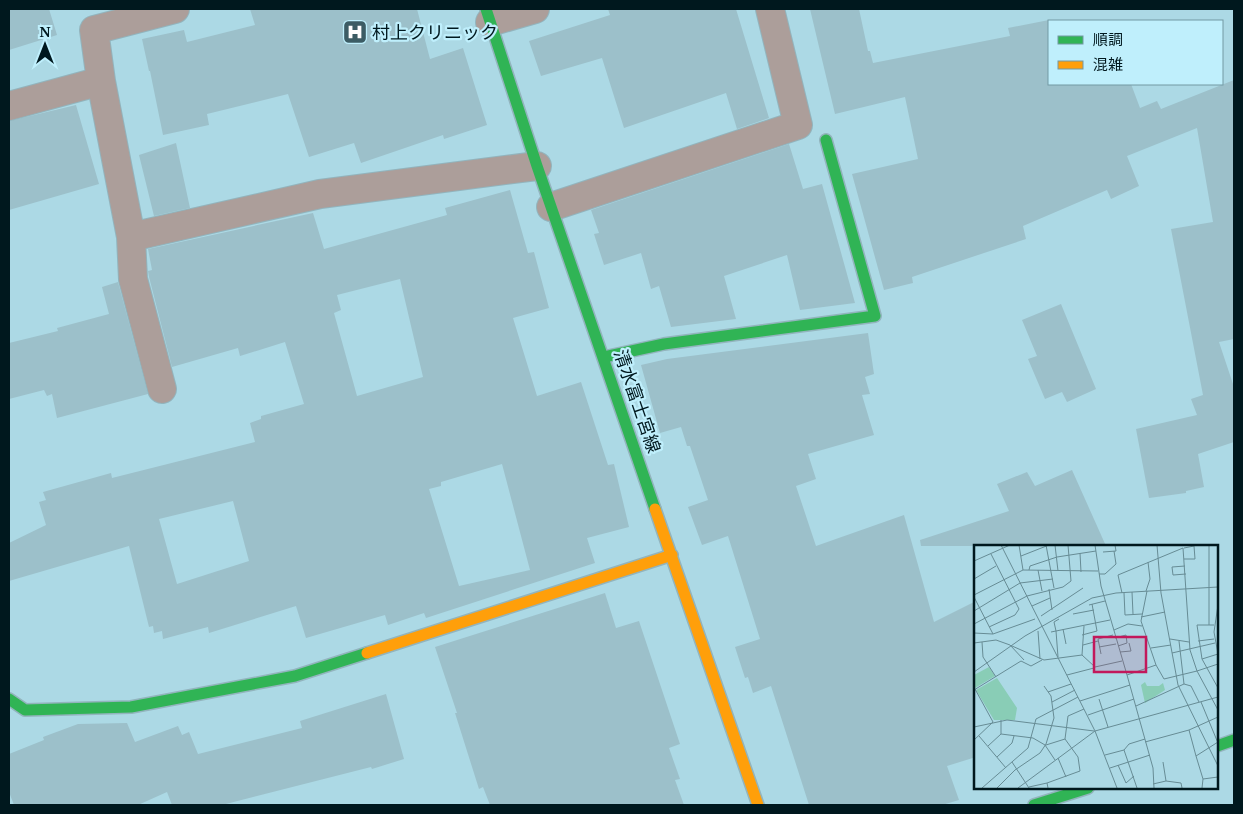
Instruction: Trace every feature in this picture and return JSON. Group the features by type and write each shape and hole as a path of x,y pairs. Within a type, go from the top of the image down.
{"street":[{"path":"162,389 133,280 131,237 100,81 94,30 176,9"},
{"path":"488,15 535,9"},
{"path":"551,207 798,125 770,9"},
{"name":"清水富士宮線","path":"488,15 551,207 758,805"},
{"path":"9,106 100,81"},
{"path":"604,356 664,344 875,316 826,140"},
{"path":"131,237 320,194 537,166"},
{"path":"14,709 131,707 295,676 672,555"},
{"path":"1218,746 1234,740"},
{"path":"1034,805 1085,789"}],"building":[{"path":"9,9 49,9 57,35 9,50"},
{"path":"250,9 417,9 430,59 463,48 487,125 444,139 443,135 361,163 354,143 309,157 288,94 207,114 209,125 163,135 142,39 184,30 187,42 255,25"},
{"path":"608,9 736,9 769,118 737,129 726,93 624,128 602,58 541,76 529,41 610,15"},
{"path":"810,9 859,9 868,51 870,51 873,63 1010,36 1008,28 1048,20 1048,85 1131,85 1140,108 1157,101 1161,109 1234,80 1234,339 1219,342 1234,387 1234,442 1198,454 1204,487 1186,491 1186,493 1149,498 1136,429 1197,415 1191,399 1203,395 1171,229 1213,222 1197,128 1127,156 1139,186 1111,199 1107,190 1023,226 1026,239 912,277 913,283 884,290 852,174 918,159 905,97 835,114"},
{"path":"76,105 99,184 9,210 9,121"},
{"path":"176,143 190,208 154,216 139,155"},
{"path":"789,144 803,189 822,184 855,303 800,310 787,255 724,276 736,319 671,327 659,286 651,289 641,253 604,265 594,234 599,233 591,210"},
{"path":"510,190 528,253 534,252 549,308 513,318 537,396 581,382 608,465 614,464 629,527 587,538 595,563 426,618 424,613 388,625 385,615 306,638 296,606 209,633 208,627 163,639 162,631 154,633 153,626 149,627 129,546 9,581 9,543 46,525 39,502 46,500 43,492 111,473 112,478 255,442 250,423 261,419 261,416 304,404 285,342 240,356 238,348 172,367 149,277 148,271 152,270 148,249 313,213 324,249 447,215 445,208","holes":["400,279 423,377 357,396 334,313 341,310 337,295","502,464 530,570 459,586 429,489 441,486 441,482","233,501 249,561 177,584 159,519"]},
{"path":"118,282 148,394 57,418 52,394 47,396 44,390 9,399 9,343 58,331 57,328 109,314 102,287"},
{"path":"1061,304 1096,389 1067,402 1062,392 1045,399 1028,359 1037,356 1022,320"},
{"path":"868,333 874,374 865,377 870,394 862,395 874,435 808,454 816,479 796,486 816,546 904,515 934,622 974,602 974,758 947,766 959,800 942,805 809,805 771,686 753,693 748,677 745,678 735,647 760,639 728,536 702,545 688,507 708,500 690,446 687,446 681,427 660,433 641,365 667,359"},
{"path":"1072,470 1106,545 921,546 920,540 1009,511 997,484 1027,472 1035,486"},
{"path":"605,593 616,628 639,621 680,744 669,748 680,779 675,780 684,805 490,805 483,787 479,789 435,647"},
{"path":"386,694 404,759 372,769 371,767 222,805 172,805 167,792 138,805 14,805 9,792 9,754 44,740 43,737 78,724 127,723 135,742 178,726 182,735 189,732 198,754 302,728 300,721"}],"traffic: fast":[{"path":"486,9 537,166 655,509"},
{"path":"604,357 664,344 875,316 826,140"},
{"path":"9,699 25,710 131,707 295,676 367,653"},
{"path":"1218,746 1234,740"},
{"path":"1034,805 1085,789"}],"traffic: slow":[{"path":"655,509 758,805"},
{"path":"367,653 672,555"}],"place":[{"name":"村上クリニック","path":"355,32"}]}
